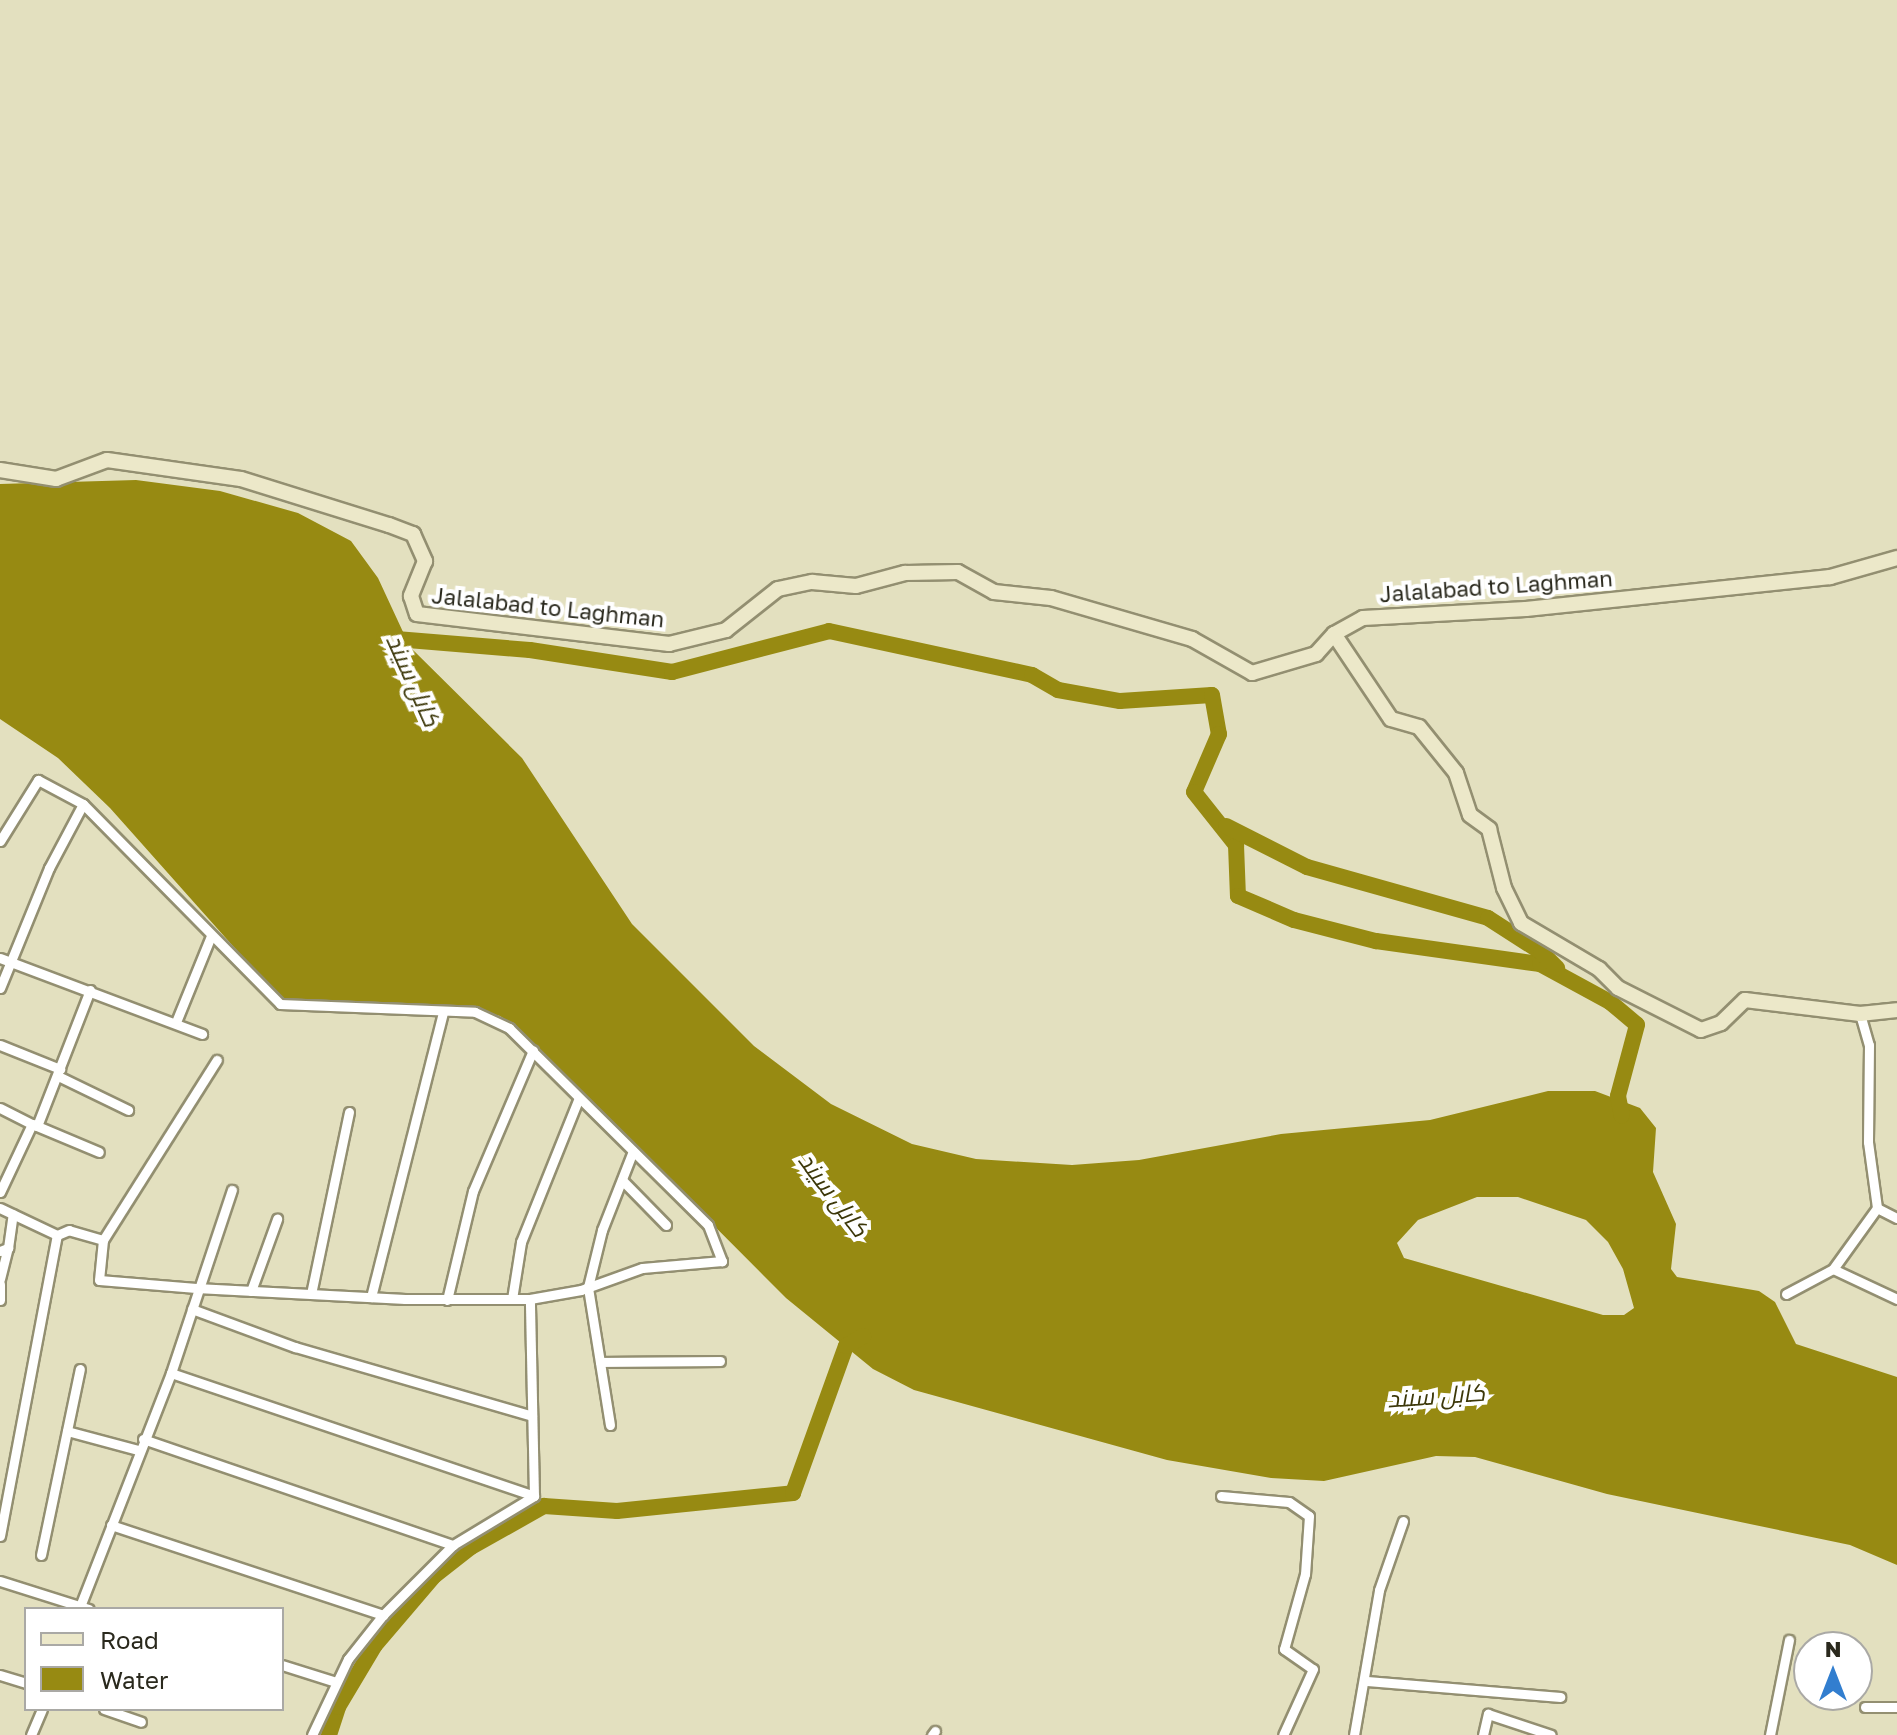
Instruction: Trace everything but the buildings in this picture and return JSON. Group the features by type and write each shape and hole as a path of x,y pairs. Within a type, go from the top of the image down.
{"street":[{"name":"Jalalabad to Laghman","path":"0,470 56,479 107,460 241,479 413,534 425,561 411,596 417,614 509,628 669,644 726,630 778,589 812,582 856,586 905,573 958,572 994,592 1051,598 1192,639 1230,665 1252,673 1316,654 1334,634 1363,618 1526,609 1830,577 1897,558"},
{"path":"1334,634 1391,719 1419,727 1456,773 1470,815 1489,829 1504,888 1521,923 1599,969 1618,988 1701,1030 1721,1023 1745,1000 1860,1014 1897,1010"},
{"path":"0,841 38,780 83,804 280,1004 475,1012 509,1028 708,1225 722,1261 642,1268 588,1287 530,1299 371,1297 99,1280 103,1240 217,1060"},
{"path":"0,988 49,868 83,804"},
{"path":"176,1022 211,936"},
{"path":"0,958 202,1034"},
{"path":"0,1192 59,1072 90,990"},
{"path":"371,1297 443,1013"},
{"path":"1786,1294 1833,1269 1877,1208 1868,1142 1869,1045 1860,1014"},
{"path":"0,1045 59,1072 128,1110"},
{"path":"447,1300 473,1191 533,1050"},
{"path":"512,1299 521,1242 579,1098"},
{"path":"0,1108 99,1152"},
{"path":"311,1294 349,1112"},
{"path":"610,1425 588,1287 602,1230 633,1151"},
{"path":"622,1180 666,1225"},
{"path":"83,1607 138,1450 171,1373 196,1288 232,1190"},
{"path":"0,1208 57,1235 69,1230 103,1240"},
{"path":"1877,1208 1897,1218"},
{"path":"0,1300 4,1250 13,1214"},
{"path":"251,1291 277,1219"},
{"path":"0,1536 57,1235"},
{"path":"1833,1269 1897,1299"},
{"path":"530,1299 534,1496"},
{"path":"192,1309 295,1347 532,1416"},
{"path":"600,1362 720,1361"},
{"path":"41,1555 80,1369"},
{"path":"171,1373 534,1496"},
{"path":"67,1431 138,1450"},
{"path":"143,1439 453,1545"},
{"path":"312,1735 336,1682 383,1615 453,1545 534,1496"},
{"path":"1221,1496 1289,1502 1309,1516 1305,1574 1284,1649 1313,1669 1283,1735"},
{"path":"1354,1735 1367,1681 1379,1590 1403,1521"},
{"path":"111,1525 383,1615"},
{"path":"0,1581 80,1607"},
{"path":"1770,1735 1789,1640"},
{"path":"284,1666 336,1682"},
{"path":"0,1675 24,1682"},
{"path":"1367,1681 1560,1697"},
{"path":"1873,1707 1897,1707"},
{"path":"31,1735 41,1711"},
{"path":"110,1711 141,1722"},
{"path":"1483,1735 1488,1714 1551,1735"}],"water":[{"name":"کابل سيند","path":"136,480 220,491 298,513 351,541 378,578 410,647 522,758 632,924 754,1046 831,1104 912,1144 976,1159 1072,1165 1139,1160 1281,1134 1430,1120 1548,1091 1595,1091 1640,1108 1656,1128 1653,1172 1676,1224 1671,1269 1677,1277 1759,1291 1775,1302 1796,1344 1897,1377 1897,1565 1850,1545 1607,1494 1475,1457 1436,1456 1324,1481 1271,1478 1167,1460 914,1390 873,1369 786,1298 517,1028 500,1016 466,1008 280,999 110,808 58,758 0,719 0,484","holes":["1477,1197 1518,1197 1586,1220 1608,1242 1623,1269 1634,1308 1624,1315 1603,1315 1404,1258 1397,1243 1418,1220"]}],"waterway":[{"name":"کابل سيند","path":"384,638 530,650 672,672 829,631 1032,675 1058,690 1120,701 1212,695 1219,734 1194,792 1236,845 1238,896 1294,920 1376,941 1540,964 1610,1002 1637,1025 1618,1096 1622,1116"},
{"path":"1226,826 1307,867 1488,918 1541,952 1557,968"},
{"path":"329,1735 338,1707 375,1645 434,1576 471,1547 544,1506 617,1511 793,1493 846,1346 863,1336"}]}
